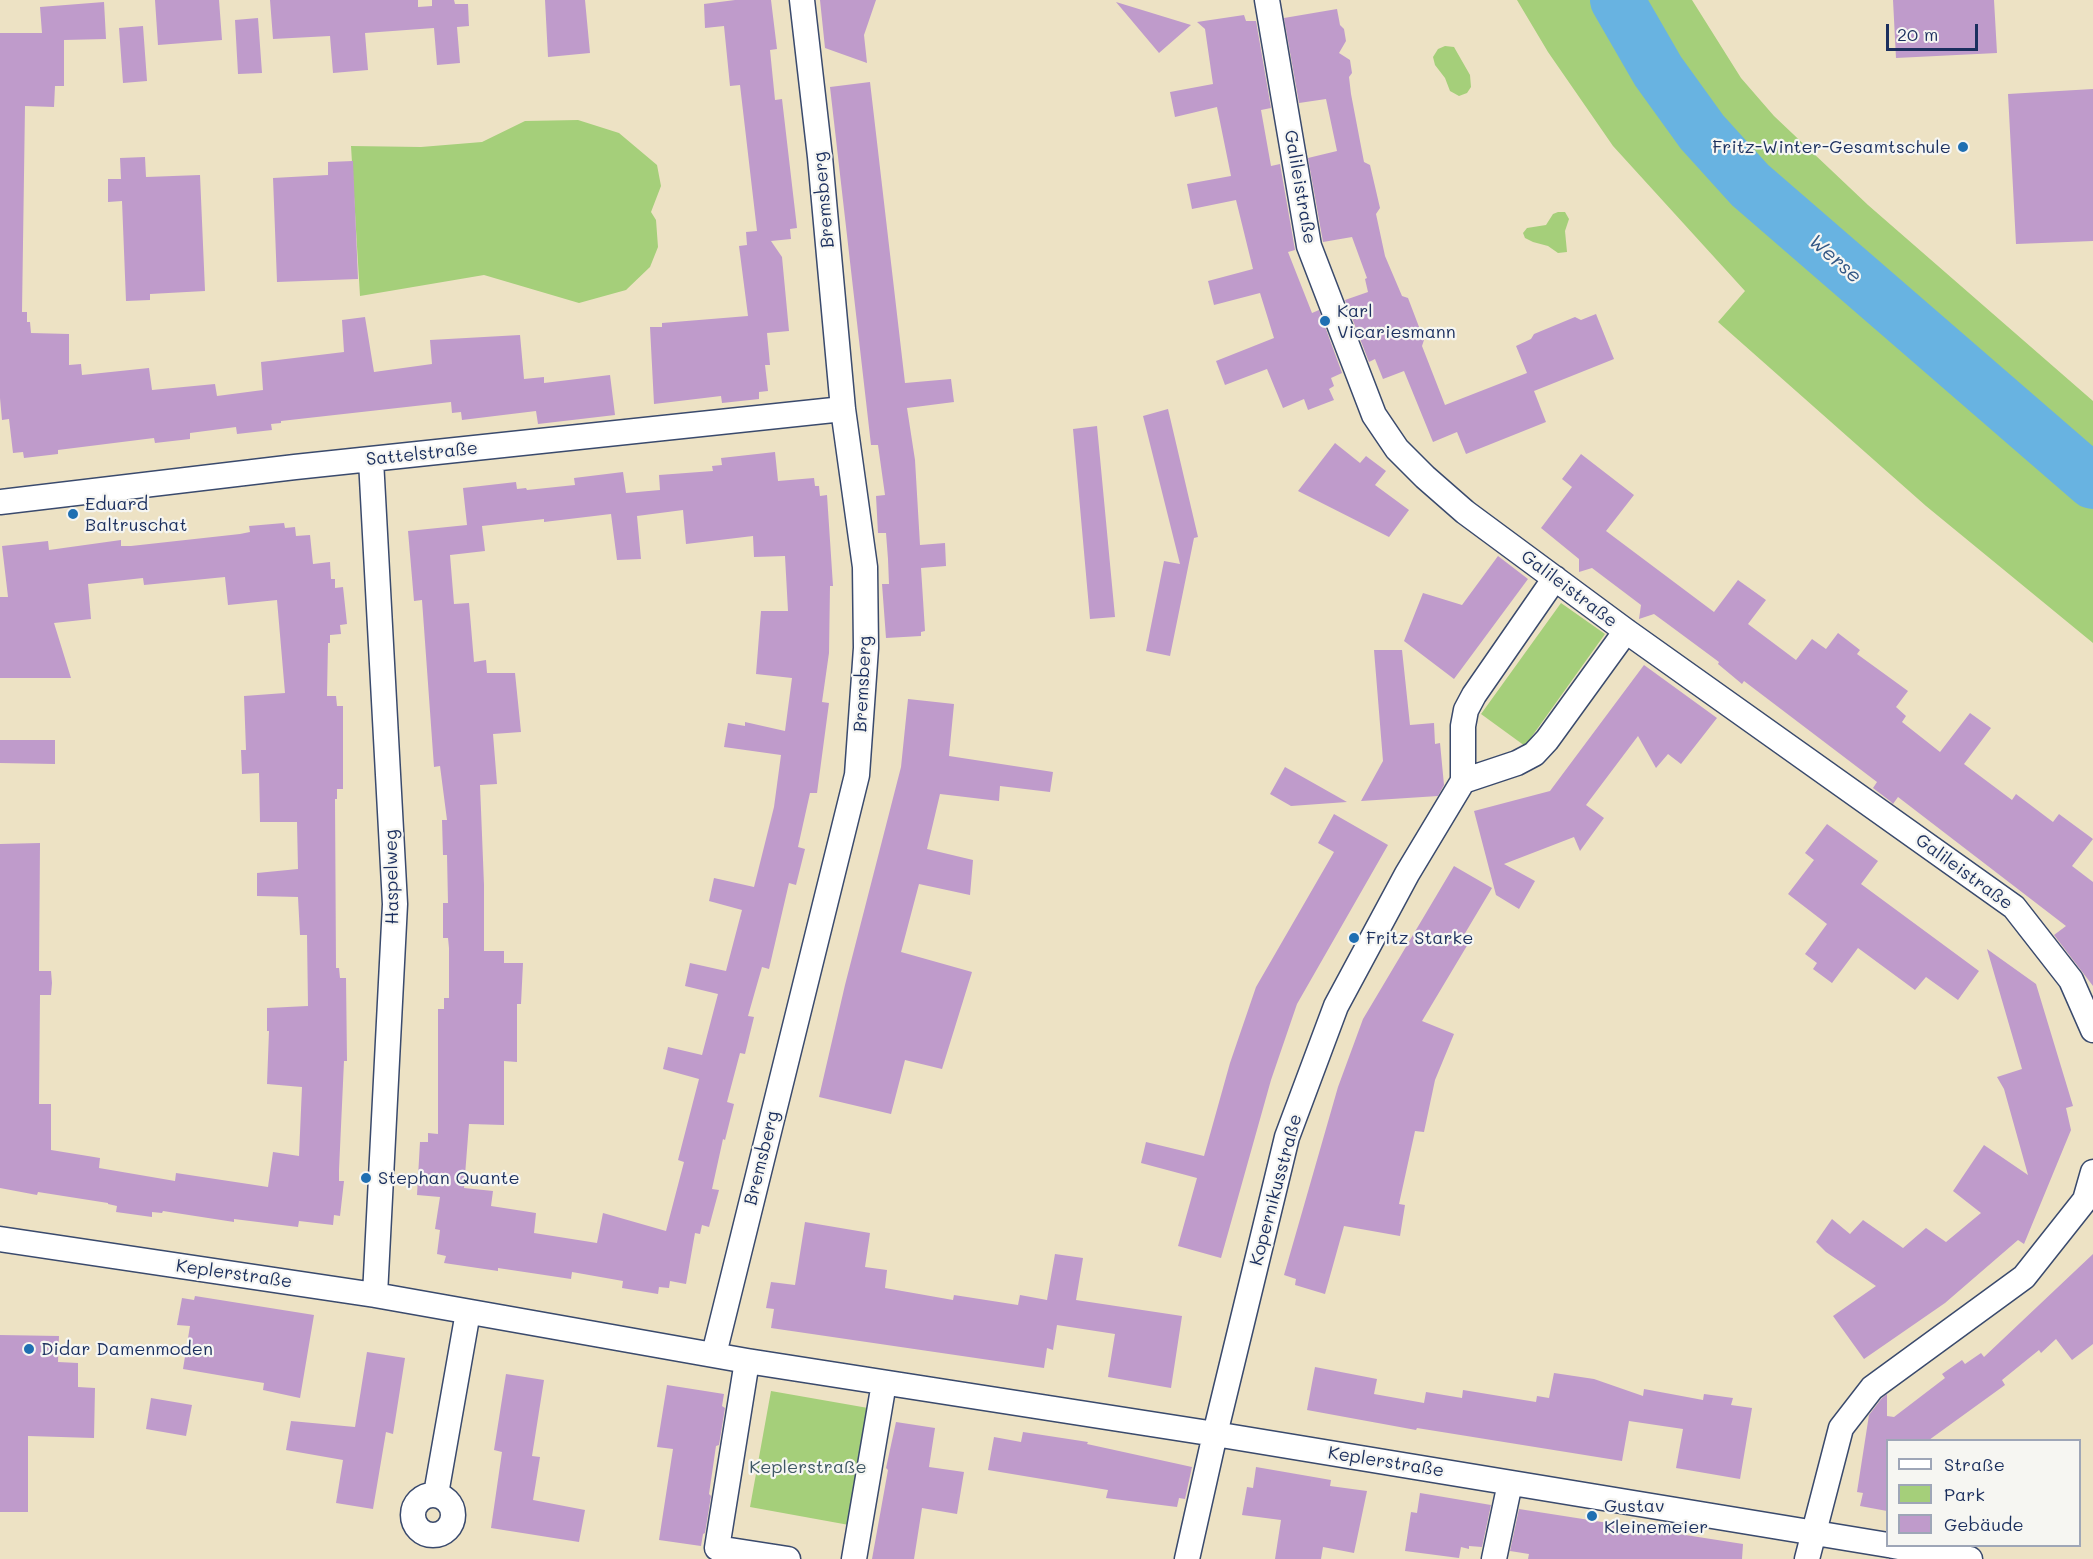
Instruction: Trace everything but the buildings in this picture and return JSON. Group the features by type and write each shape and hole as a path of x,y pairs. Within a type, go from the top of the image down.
{"street":[{"name":"Bremsberg","path":"714,1353 857,775 866,648 865,567 843,409 820,158 802,0"},
{"name":"Galileistraße","path":"1267,0 1309,246 1374,415 1397,449 1465,512 1626,631 2014,907 2071,980 2093,1030"},
{"name":"Sattelstraße","path":"0,502 843,409"},
{"name":"Haspelweg","path":"371,460 395,904 375,1295"},
{"path":"1555,578 1466,710 1463,726 1463,781 1517,764 1534,754 1548,740 1626,631"},
{"name":"Kopernikusstraße","path":"1187,1559 1287,1137 1336,1006 1407,874 1463,781"},
{"path":"1807,1559 1841,1428 1872,1388 2024,1277 2085,1200 2093,1172"},
{"name":"Keplerstraße","path":"0,1239 375,1295 714,1353 747,1361 1215,1434 1886,1545"},
{"path":"436,1494 468,1312"},
{"path":"747,1361 717,1548 788,1559"},
{"path":"854,1559 884,1383"},
{"path":"1494,1559 1510,1483"},
{"path":"1904,1547 1970,1559"}],"green space":[{"path":"1517,0 1692,0 1741,78 1774,116 1868,205 2093,401 2093,643 1926,506 1718,322 1745,291 1613,146 1548,52"},
{"path":"1445,46 1454,47 1470,75 1471,87 1467,93 1459,96 1450,91 1445,78 1435,65 1433,57 1438,49"},
{"path":"578,120 619,133 657,165 661,186 651,212 656,220 658,247 650,267 626,290 579,303 484,275 360,296 351,146 421,147 482,142 525,121"},
{"path":"1565,212 1569,219 1565,231 1567,252 1558,253 1548,246 1525,238 1523,233 1527,228 1546,225 1553,214"},
{"path":"1561,603 1605,634 1525,746 1481,714"},
{"name":"Keplerstraße","path":"771,1391 868,1408 849,1525 750,1507"}],"waterway":[{"name":"Werse","path":"1617,0 1658,71 1702,132 1750,185 2093,482"}],"place":[{"name":"Fritz-Winter-Gesamtschule","path":"1963,147"},
{"name":"Karl Vicariesmann","path":"1325,321"},
{"name":"Eduard Baltruschat","path":"73,514"},
{"name":"Fritz Starke","path":"1354,938"},
{"name":"Stephan Quante","path":"366,1178"},
{"name":"Didar Damenmoden","path":"29,1349"},
{"name":"Gustav Kleinemeier","path":"1592,1516"}]}
